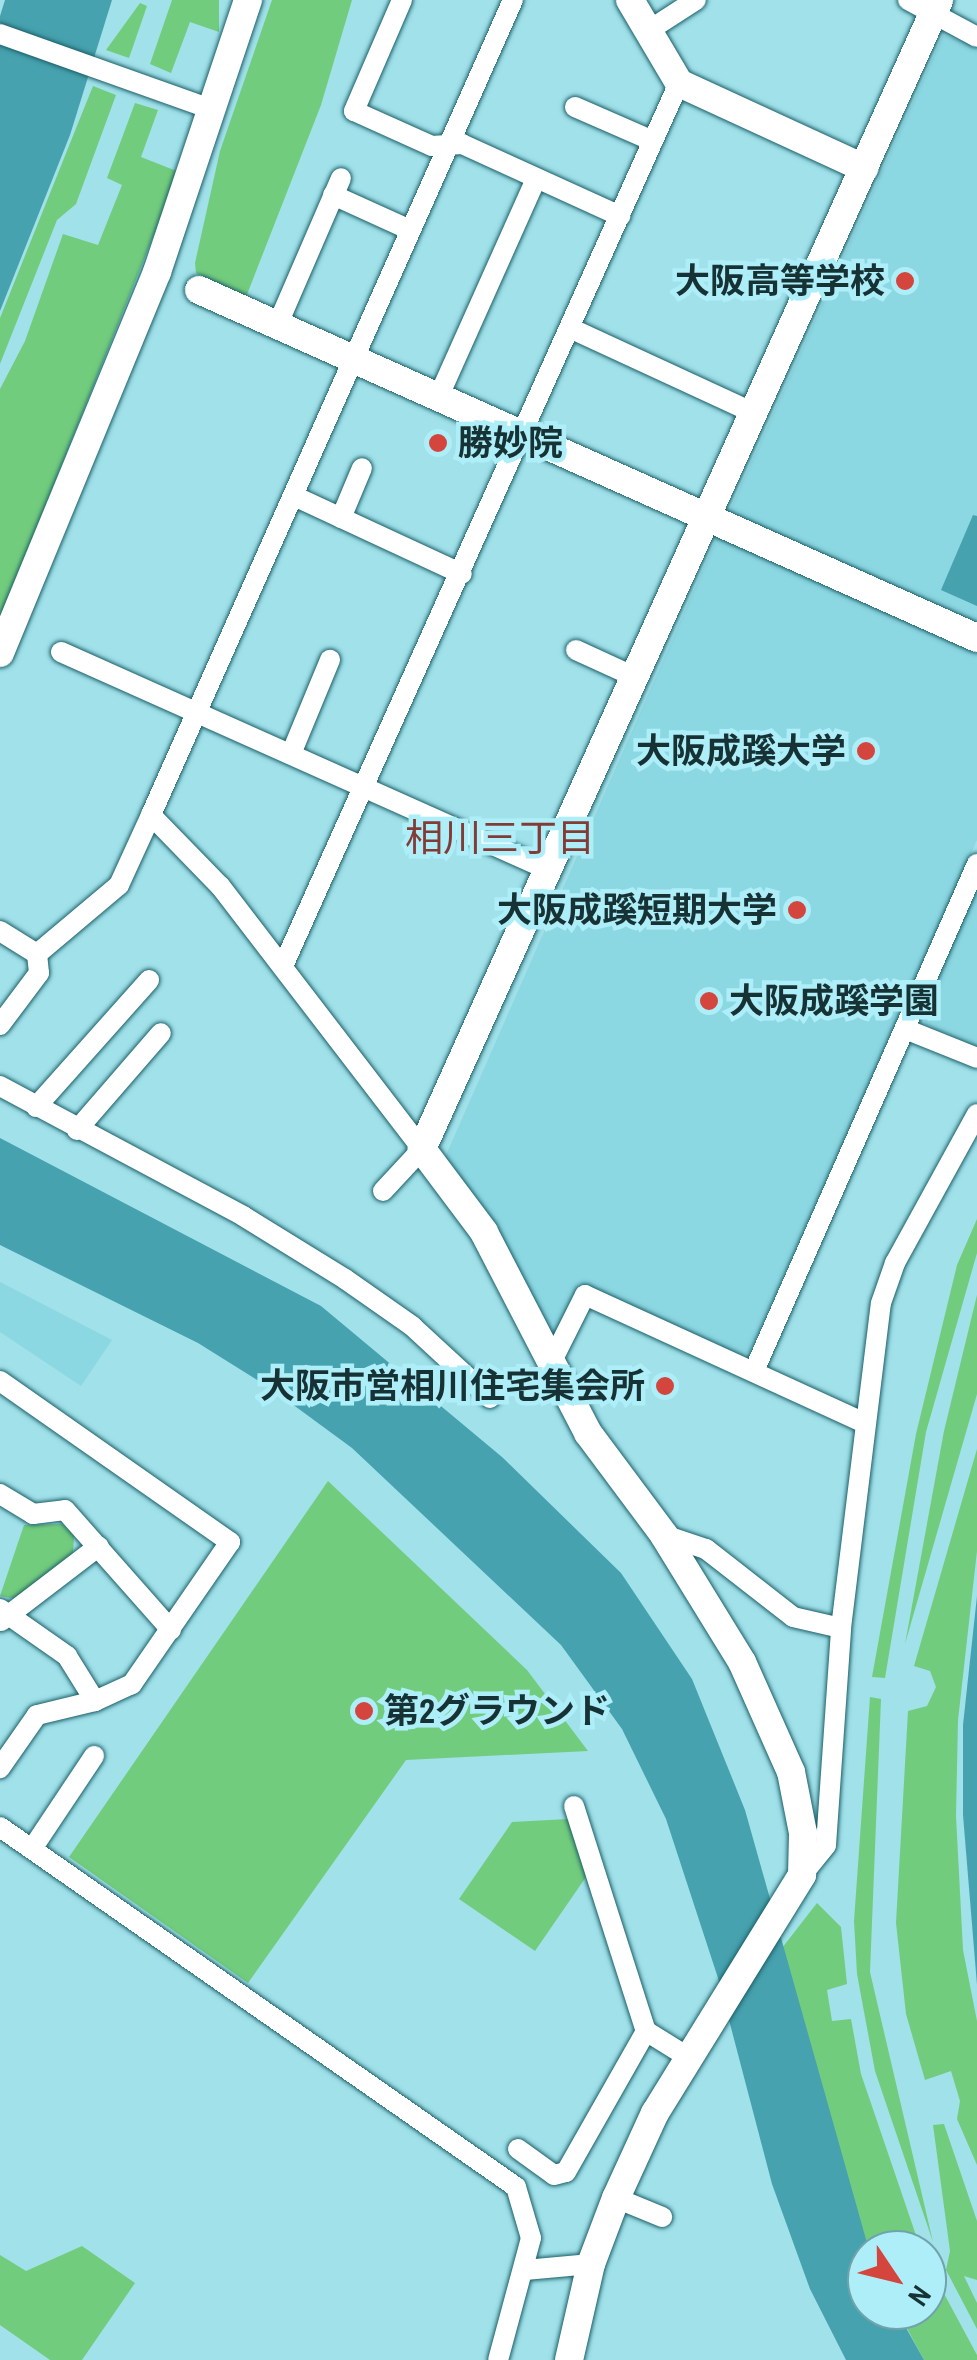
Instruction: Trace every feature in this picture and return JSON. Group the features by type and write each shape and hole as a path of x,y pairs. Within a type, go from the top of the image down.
{"street":[{"path":"0,653 157,272 200,105 248,0"},
{"path":"402,0 354,111 432,146 462,144 620,216"},
{"path":"37,954 119,885 512,0"},
{"path":"630,0 679,82 864,168"},
{"path":"648,30 696,0"},
{"path":"384,1191 422,1149 550,870 864,168 927,5 977,37"},
{"path":"0,34 200,105"},
{"path":"284,966 367,788 679,82"},
{"path":"575,107 653,141"},
{"path":"438,398 536,178"},
{"path":"277,326 337,187 410,230"},
{"path":"199,290 977,638"},
{"path":"570,328 754,413"},
{"path":"341,518 362,468"},
{"path":"294,496 462,574"},
{"path":"576,650 635,677"},
{"path":"61,652 550,870"},
{"path":"291,754 330,660"},
{"path":"152,814 284,966 484,1232 588,1433 664,1534 742,1662 791,1772 802,1875"},
{"path":"754,1371 977,864"},
{"path":"0,931 37,954"},
{"path":"0,1024 39,973 37,954"},
{"path":"36,1106 149,980"},
{"path":"905,1029 977,1058"},
{"path":"77,1130 161,1033"},
{"path":"0,1086 243,1216 345,1279 412,1326 490,1398"},
{"path":"570,2360 591,2264 654,2113 692,2059 708,2020 781,1904 826,1845 840,1628 881,1304 895,1264 977,1114"},
{"path":"551,1362 585,1295 864,1422"},
{"path":"0,1381 230,1542 132,1684 95,1702 37,1715 0,1768"},
{"path":"0,1494 32,1514 65,1510 171,1630"},
{"path":"664,1534 706,1549 794,1617 840,1628"},
{"path":"95,1702 67,1656 2,1615 99,1546"},
{"path":"32,1849 94,1756"},
{"path":"574,1806 646,2031 692,2059"},
{"path":"0,1827 502,2174 528,2210 532,2238 498,2360"},
{"path":"518,2149 554,2174 566,2172 646,2031"},
{"path":"616,2198 662,2217"},
{"path":"525,2270 591,2264"}],"shaded area":[{"path":"5,0 112,0 70,135 0,311 0,16"},
{"name":"大阪高等学校","path":"943,35 977,47 977,625 728,514"},
{"path":"973,515 977,516 977,606 941,590"},
{"name":"大阪成蹊学園","path":"718,535 977,652 977,840 750,1351 739,1358 579,1283 555,1335 545,1330 443,1162"},
{"path":"977,887 977,1047 925,1024 922,1010"},
{"path":"0,1138 321,1306 502,1457 621,1573 692,1679 745,1810 863,2230 847,2230 847,2330 907,2330 924,2360 846,2360 810,2289 772,2184 718,1978 666,1819 622,1729 561,1645 352,1448 273,1390 198,1343 0,1245"},
{"path":"0,1282 112,1340 81,1386 0,1332"},
{"path":"977,1596 977,1985 963,1815 963,1725"}],"green space":[{"path":"172,0 219,0 219,32 190,22 171,73 150,64"},
{"path":"272,0 352,0 321,105 246,297 196,273 195,263 220,151"},
{"path":"140,3 147,6 129,58 106,50"},
{"path":"93,86 116,95 76,204 57,220 0,364 0,318"},
{"path":"135,103 158,110 141,157 179,172 0,619 0,389 25,341 63,234 98,245 122,185 107,178"},
{"path":"977,1219 977,1253 926,1432 885,1678 872,1677 916,1434 957,1265"},
{"path":"977,1295 977,1394 905,1644 944,1431"},
{"path":"977,1449 977,1551 958,1720 956,1816 963,1950 977,2021 977,2165 957,2119 960,2101 951,2071 925,2080 906,2014 896,1923 908,1711 927,1706 936,1687 930,1671 914,1666"},
{"name":"第2グラウンド","path":"328,1481 527,1670 588,1751 406,1760 248,1983 69,1857"},
{"path":"62,1524 74,1536 73,1553 16,1599 0,1596 24,1525"},
{"path":"870,1697 881,1699 870,1972 930,2230 875,2071 857,1974 854,1921"},
{"path":"568,1819 588,1874 535,1951 459,1899 512,1822"},
{"path":"817,1903 841,1927 847,1984 827,1990 832,2021 851,2019 861,2074 914,2230 862,2230 782,1948"},
{"path":"944,2124 977,2221 977,2280 964,2276 977,2303 977,2329 947,2272 950,2251 933,2125"},
{"path":"82,2246 135,2283 82,2360 50,2360 0,2325 0,2255 26,2271"},
{"path":"947,2299 977,2360 924,2360 908,2330 947,2330"}],"place":[{"name":"大阪高等学校","path":"905,281"},
{"name":"勝妙院","path":"438,443"},
{"name":"大阪成蹊大学","path":"866,751"},
{"name":"大阪成蹊短期大学","path":"797,910"},
{"name":"大阪成蹊学園","path":"709,1001"},
{"name":"大阪市営相川住宅集会所","path":"665,1386"},
{"name":"第2グラウンド","path":"364,1711"}],"district":[{"name":"相川三丁目","path":"500,838"}]}
